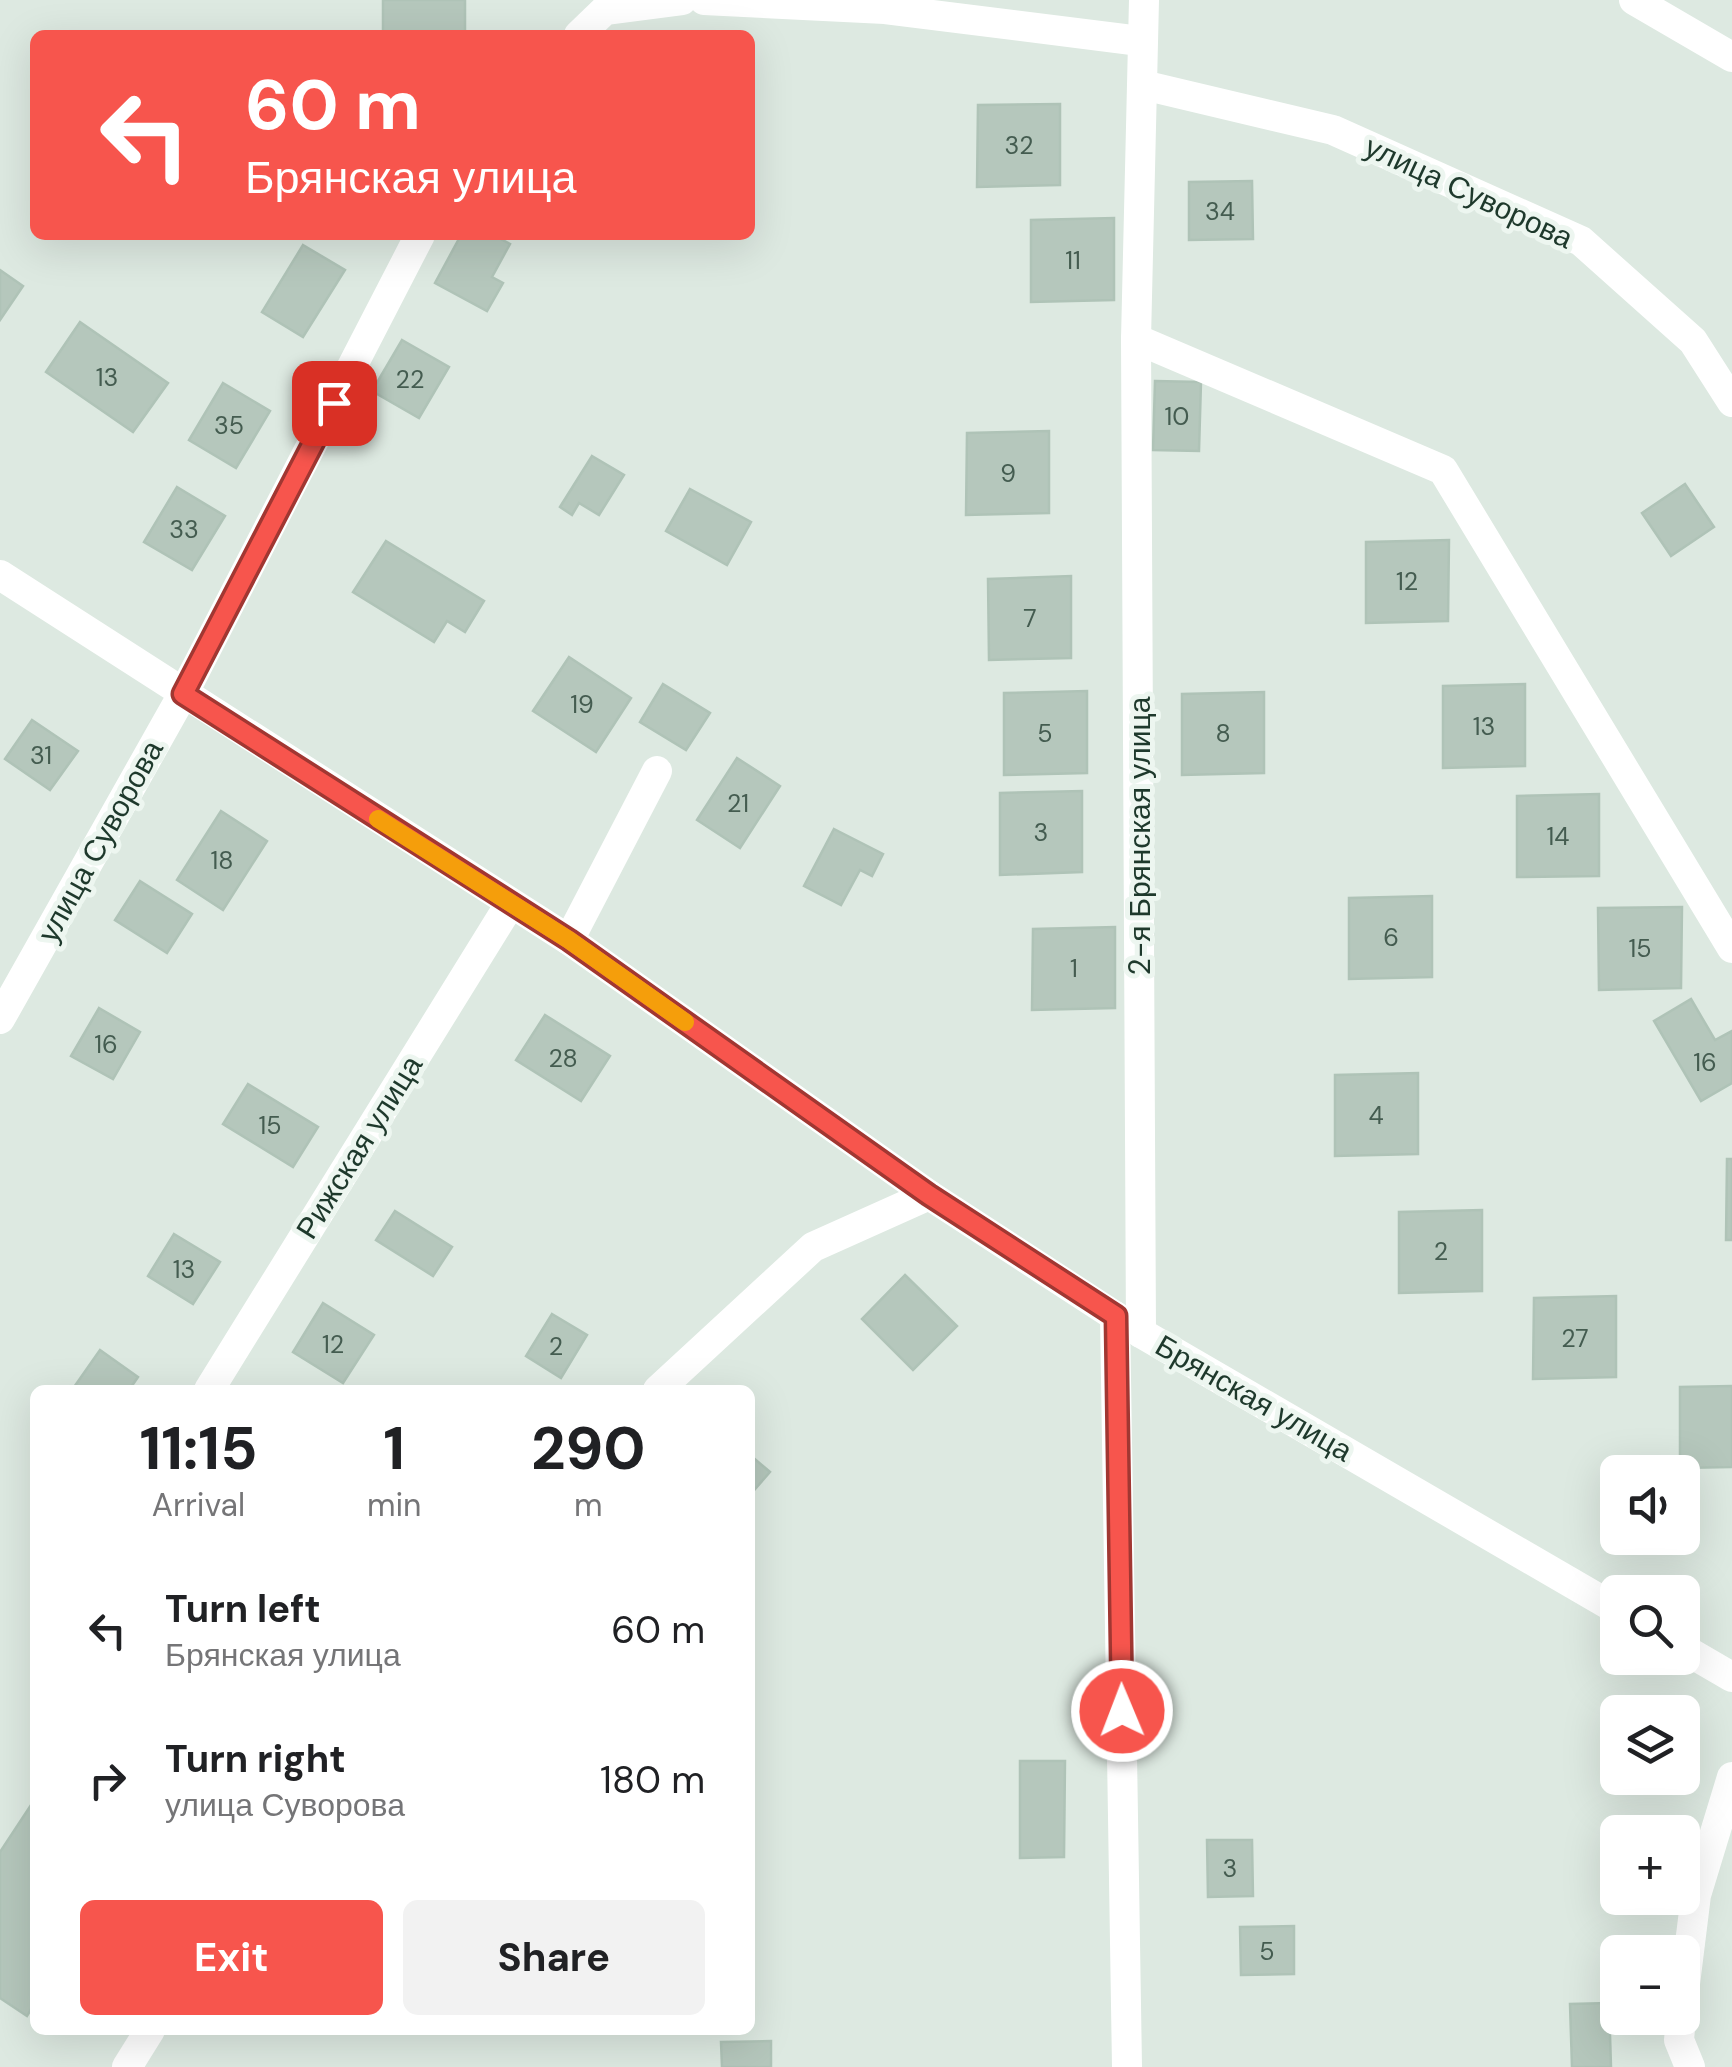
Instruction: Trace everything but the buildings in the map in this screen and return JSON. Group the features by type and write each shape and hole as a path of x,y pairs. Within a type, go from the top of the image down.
{"street":[{"path":"584,30 605,10 682,0"},
{"path":"704,0 884,9 1140,41"},
{"name":"2-я Брянская улица","path":"1127,2067 1136,338 1143,85 1140,41 1144,0"},
{"path":"1634,0 1732,57"},
{"name":"улица Суворова","path":"1143,85 1333,130 1581,241 1692,341 1732,402"},
{"name":"улица Суворова","path":"0,1019 183,694 417,240"},
{"path":"1136,338 1443,470 1732,948"},
{"name":"Брянская улица","path":"0,575 569,940 929,1195 1128,1324 1600,1599"},
{"path":"569,940 657,771"},
{"name":"Рижская улица","path":"212,1385 510,904"},
{"path":"663,1385 813,1247 929,1195"},
{"path":"1700,1658 1732,1677"},
{"path":"1691,1935 1696,1895 1732,1777"},
{"path":"127,2067 147,2035"},
{"path":"1679,2035 1690,2067"}],"slow traffic":[{"path":"378,819 569,940 685,1022"}],"route":[{"path":"334,403 183,694 569,940 929,1195 1116,1316 1122,1711"}]}
